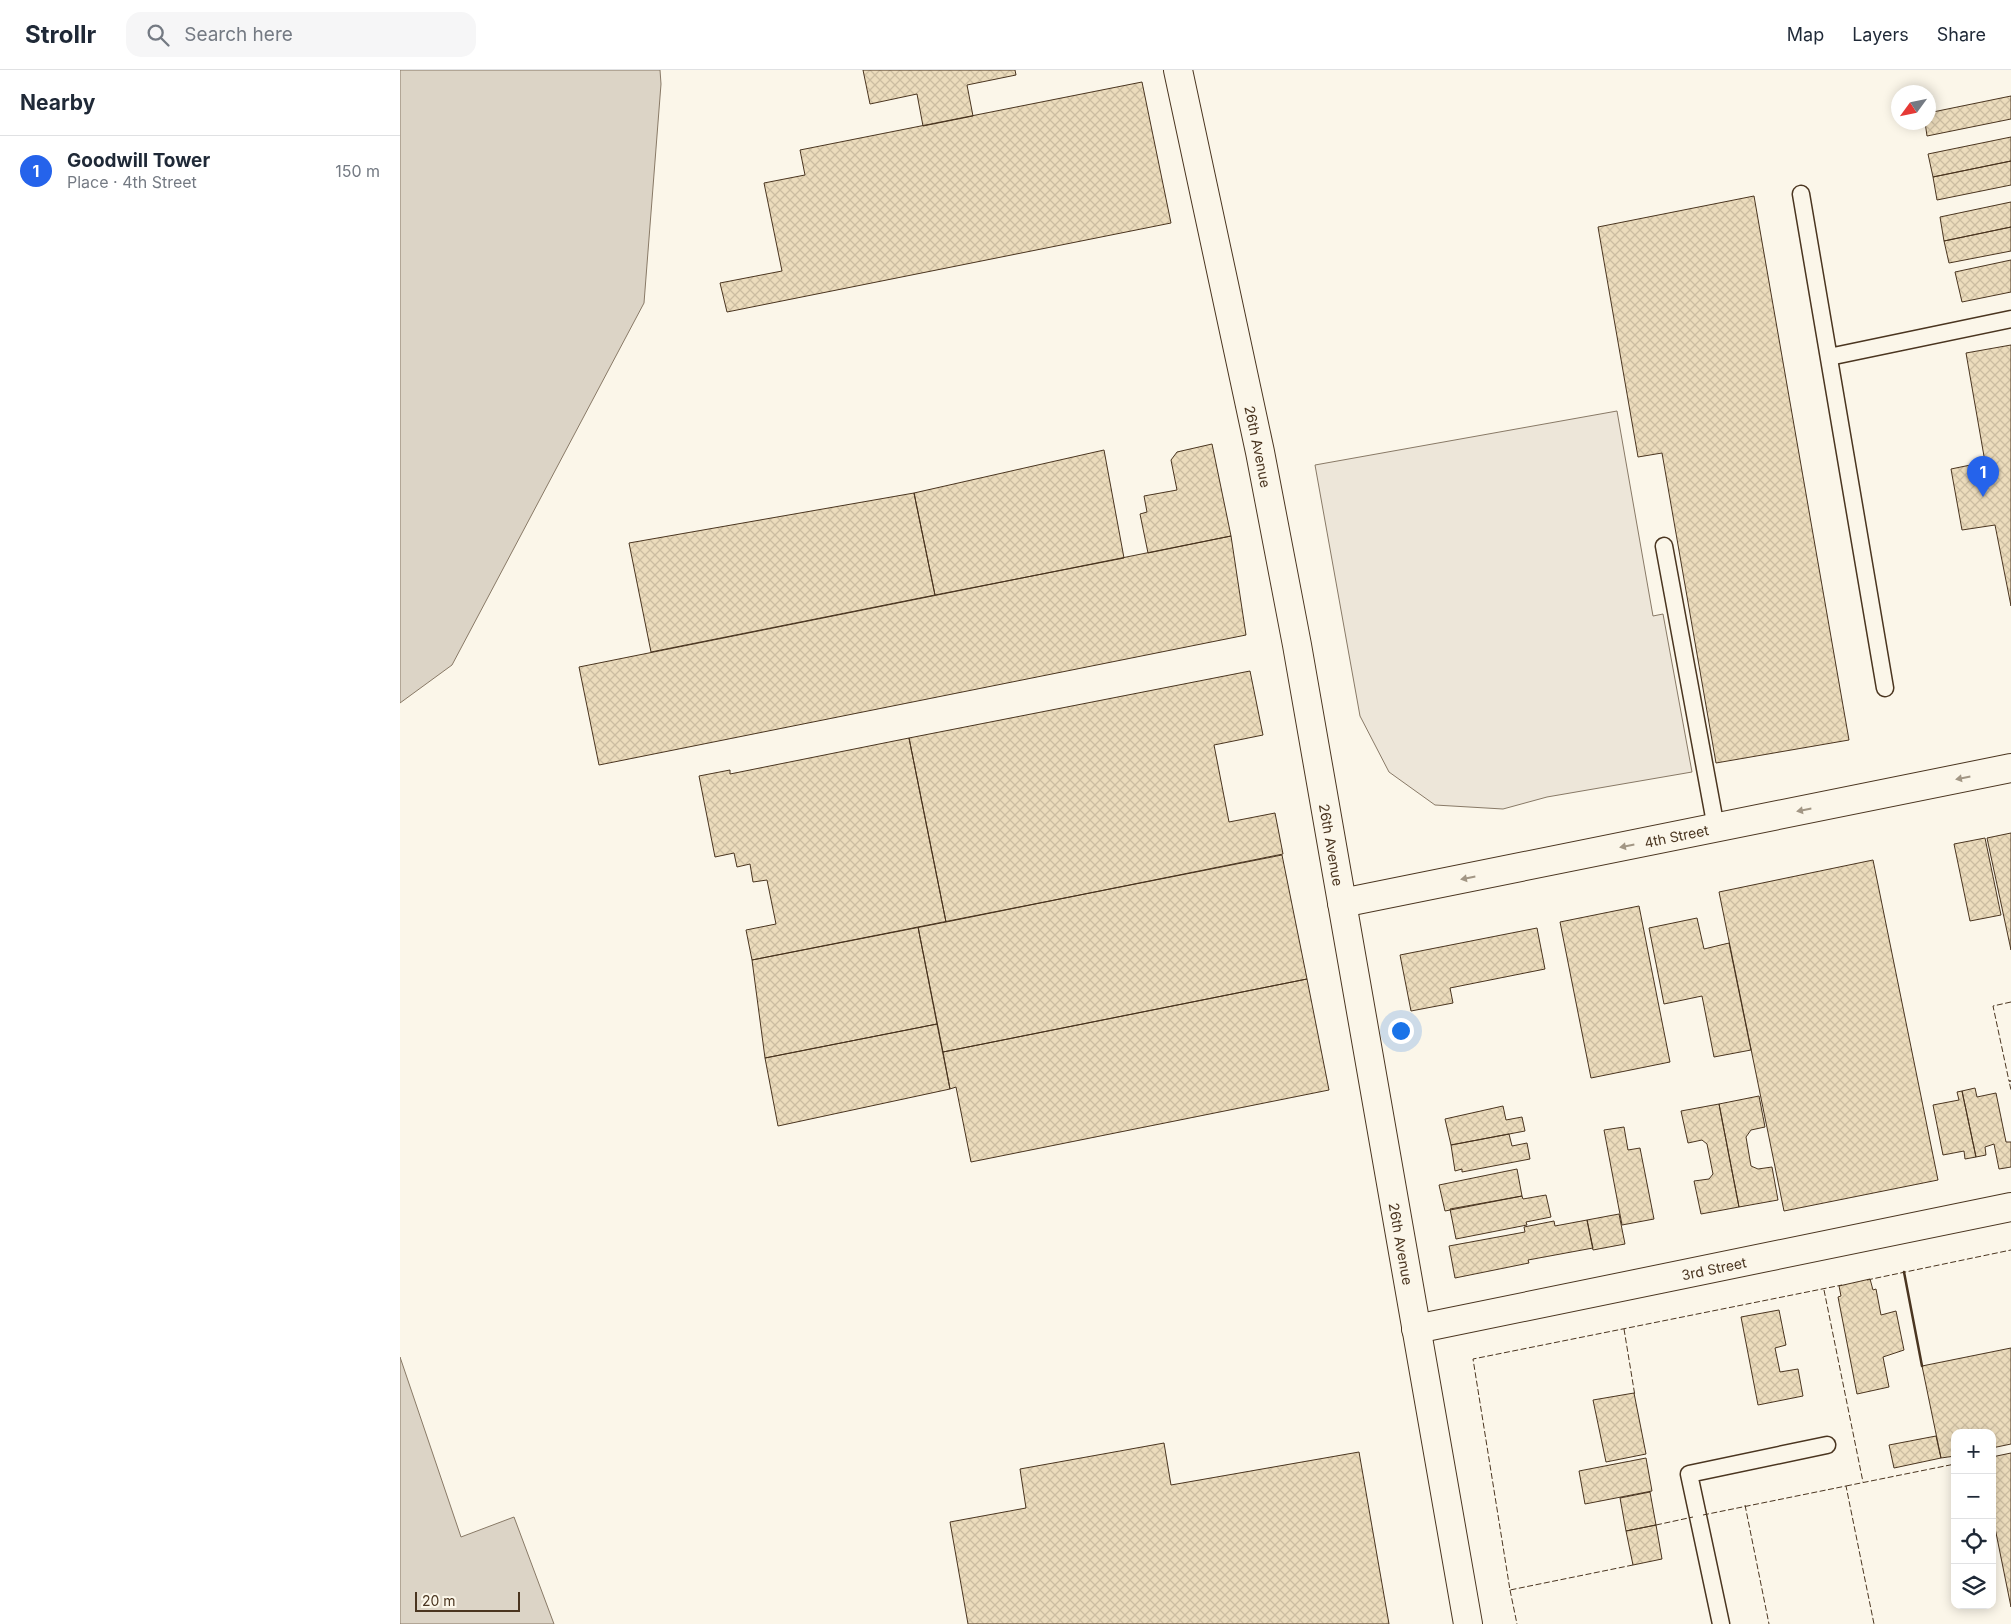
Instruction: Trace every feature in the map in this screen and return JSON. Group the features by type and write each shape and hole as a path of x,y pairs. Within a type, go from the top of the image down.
{"street":[{"name":"26th Avenue","path":"1178,70 1260,452 1297,645 1468,1624"},
{"name":"4th Street","path":"1342,903 2011,768"},
{"name":"3rd Street","path":"1416,1329 2011,1207"}],"lane":[{"path":"1801,194 1885,688"},
{"path":"1829,357 2011,319"},
{"path":"1664,546 1716,828"},
{"path":"1721,1624 1689,1474 1827,1445"}],"shaded area":[{"path":"400,70 660,70 661,84 644,303 452,665 400,703"},
{"path":"1617,411 1653,616 1663,614 1692,772 1547,797 1503,809 1435,805 1389,772 1360,716 1315,465"},
{"path":"400,1357 461,1537 514,1517 554,1624 400,1624"}],"building":[{"path":"863,70 1015,70 1016,75 967,85 973,116 923,126 917,94 870,104"},
{"path":"1142,82 1171,223 727,312 720,283 782,271 764,183 805,175 800,150"},
{"path":"2011,96 2011,119 1927,136 1926,130 1936,130 1936,111"},
{"path":"2011,137 2011,161 1933,177 1928,154"},
{"path":"2011,161 2011,185 1937,200 1933,177"},
{"path":"1754,196 1849,740 1716,763 1662,453 1638,457 1598,227"},
{"path":"2011,202 2011,227 1944,241 1940,217"},
{"path":"2011,227 2011,251 1949,263 1944,241"},
{"path":"2011,260 2011,292 1962,302 1955,272"},
{"path":"2011,345 2011,606 1995,525 1962,530 1951,469 1985,462 1966,353"},
{"path":"1212,444 1231,536 1148,553 1140,514 1147,512 1144,496 1177,490 1171,460 1177,452"},
{"path":"1104,450 1124,558 935,595 914,493"},
{"path":"914,493 935,595 651,652 629,543"},
{"path":"1231,536 1246,635 599,765 579,667"},
{"path":"1250,671 1263,735 1214,745 1229,822 1275,813 1283,854 946,922 909,738"},
{"path":"909,738 946,922 752,960 746,930 776,924 767,880 753,882 750,864 737,867 734,853 715,857 699,776 730,770 730,774"},
{"path":"2011,833 2011,950 1987,838"},
{"path":"1985,838 2001,915 1970,921 1954,844"},
{"path":"1282,855 1307,979 943,1052 918,927"},
{"path":"1873,860 1938,1180 1784,1211 1719,892"},
{"path":"1639,906 1670,1062 1591,1078 1560,922"},
{"path":"1697,918 1704,949 1729,943 1751,1050 1714,1057 1702,996 1664,1004 1649,928"},
{"path":"918,927 937,1024 765,1058 752,960"},
{"path":"1537,928 1545,969 1450,988 1453,1003 1411,1011 1400,955"},
{"path":"1307,979 1329,1090 971,1162 956,1087 950,1089 943,1052"},
{"path":"937,1024 950,1089 778,1126 765,1058"},
{"path":"1975,1088 1977,1097 1996,1093 2006,1142 2011,1142 2011,1167 1999,1169 1994,1144 1985,1147 1986,1155 1976,1157 1962,1091"},
{"path":"1962,1091 1976,1157 1965,1159 1964,1151 1943,1155 1933,1105 1959,1100 1957,1092"},
{"path":"1759,1096 1765,1127 1751,1130 1746,1137 1751,1166 1758,1169 1772,1167 1778,1200 1739,1207 1719,1104"},
{"path":"1719,1104 1739,1207 1701,1214 1694,1181 1709,1179 1713,1174 1707,1144 1702,1140 1688,1143 1681,1111"},
{"path":"1503,1106 1506,1120 1522,1117 1525,1131 1451,1145 1445,1119"},
{"path":"1624,1127 1628,1150 1640,1148 1654,1219 1622,1225 1604,1130"},
{"path":"1509,1134 1512,1146 1527,1143 1530,1159 1462,1172 1462,1169 1455,1171 1451,1145"},
{"path":"1517,1169 1522,1196 1445,1211 1439,1185"},
{"path":"1546,1195 1551,1217 1526,1222 1527,1225 1456,1239 1450,1209 1522,1196 1523,1199"},
{"path":"1619,1214 1625,1244 1593,1250 1587,1220"},
{"path":"1587,1220 1593,1248 1528,1260 1529,1263 1455,1278 1449,1246 1525,1232 1524,1227 1554,1221 1555,1226"},
{"path":"1870,1279 1873,1290 1876,1289 1881,1315 1896,1311 1904,1350 1883,1357 1889,1387 1857,1394 1838,1297 1841,1296 1839,1286"},
{"path":"1779,1310 1786,1345 1775,1348 1780,1372 1798,1369 1803,1396 1758,1405 1741,1317"},
{"path":"2011,1348 2011,1444 1996,1447 1996,1429 1951,1429 1951,1457 1941,1458 1922,1366"},
{"path":"1634,1393 1646,1454 1606,1462 1593,1400"},
{"path":"1936,1436 1941,1458 1894,1468 1889,1445"},
{"path":"1164,1443 1171,1485 1359,1452 1389,1624 968,1624 950,1522 1026,1508 1020,1469"},
{"path":"2011,1453 2011,1607 1996,1533 1996,1456"},
{"path":"1646,1458 1652,1491 1585,1504 1579,1471"},
{"path":"1650,1492 1656,1525 1626,1531 1620,1498"},
{"path":"1656,1525 1662,1559 1633,1565 1626,1531"}],"fence":[{"path":"2011,1002 1993,1006 2009,1081 2011,1081 2009,1081 2011,1090"},
{"path":"1867,1280 2011,1250"},
{"path":"1633,1565 1510,1590 1473,1359 1842,1285"},
{"path":"1824,1290 1863,1482"},
{"path":"1624,1329 1635,1396"},
{"path":"1846,1486 1951,1465"},
{"path":"1703,1515 1846,1486 1874,1624"},
{"path":"1745,1505 1769,1624"},
{"path":"1656,1525 1693,1517"},
{"path":"1510,1590 1517,1624"}],"wall":[{"path":"1904,1272 1922,1366"}],"place":[{"name":"Goodwill Tower","path":"1983,497"}]}
